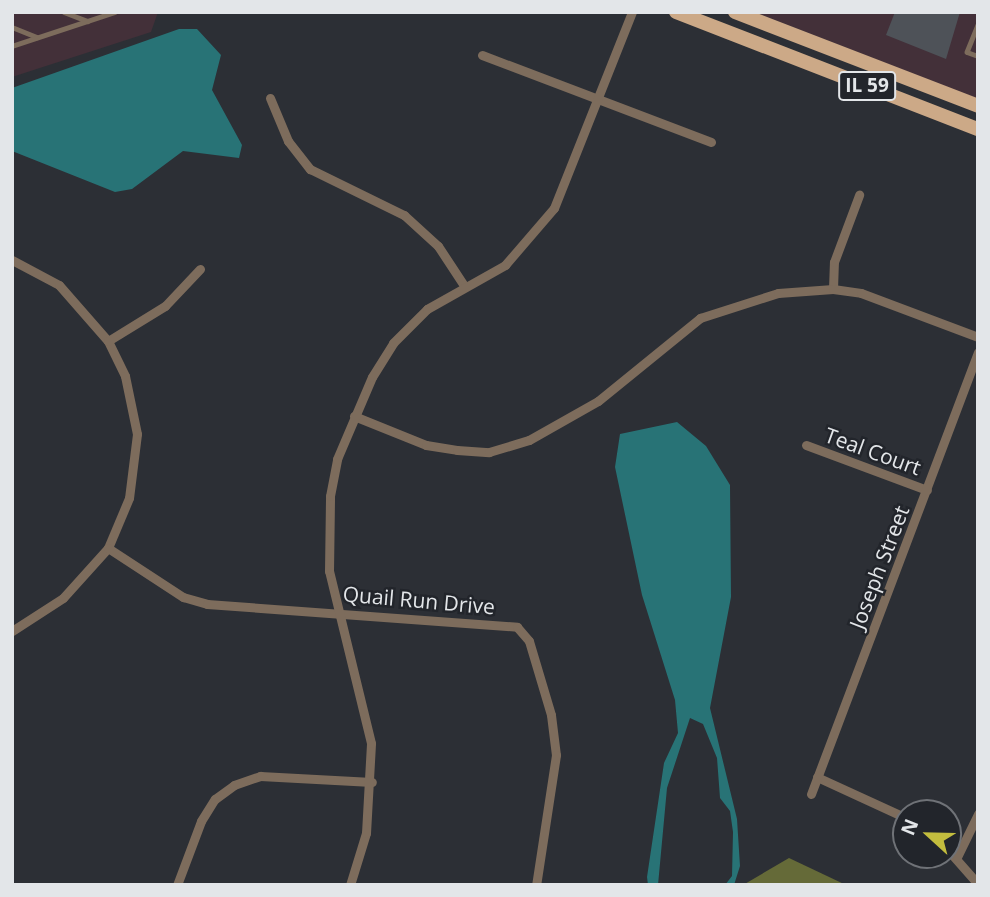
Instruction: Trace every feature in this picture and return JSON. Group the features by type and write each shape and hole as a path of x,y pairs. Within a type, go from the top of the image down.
{"main road":[{"name":"IL 59","path":"676,12 978,129"},
{"name":"IL 59","path":"735,12 978,106"}],"street":[{"path":"350,885 366,832 372,782 365,702 335,611 329,572 330,496 354,416 393,343 427,309 505,265 533,237 568,181 632,12"},
{"path":"482,55 711,142"},
{"path":"270,98 288,141 310,169 404,215 438,246 465,287"},
{"path":"832,289 834,262 859,195"},
{"path":"12,260 59,285 108,341 125,376 137,434 129,498 108,548 63,598 12,631"},
{"path":"108,341 165,306 200,269"},
{"path":"354,416 426,445 489,452 529,440 576,416 699,318 778,293 832,289 861,293 978,337"},
{"name":"Joseph Street","path":"811,794 978,352"},
{"name":"Teal Court","path":"806,445 927,490"},
{"name":"Quail Run Drive","path":"108,548 183,597 207,604 335,611 517,627 529,641 551,715 556,755 536,885"},
{"path":"177,885 201,821 215,799 234,785 260,776 372,782"},
{"path":"817,777 892,812"},
{"path":"962,848 978,814"},
{"path":"962,864 978,884"}],"lane":[{"path":"64,12 88,21"},
{"path":"12,46 115,12"},
{"path":"978,25 967,52 978,56"},
{"path":"12,27 38,38"}],"shaded area":[{"path":"12,12 158,12 151,32 12,77"},
{"path":"754,12 978,12 978,99"}],"green space":[{"path":"789,858 846,885 743,885"}],"water":[{"path":"179,29 197,29 221,55 212,90 242,145 239,158 183,151 132,189 115,192 12,151 12,88"},
{"path":"677,422 706,446 730,485 731,597 710,708 737,819 740,866 734,885 725,885 732,876 733,832 730,811 720,798 717,758 703,724 690,718 667,788 658,885 648,885 647,877 664,763 678,733 675,700 642,595 615,467 620,434"}],"building":[{"path":"895,12 960,12 946,59 886,35"}]}
